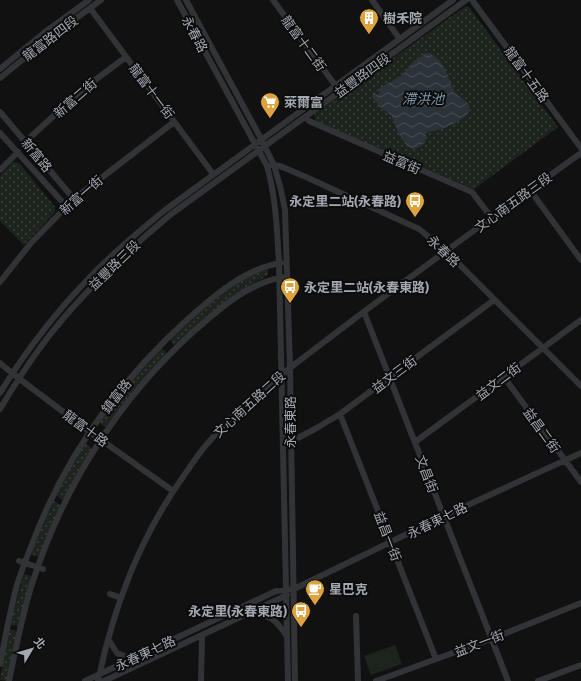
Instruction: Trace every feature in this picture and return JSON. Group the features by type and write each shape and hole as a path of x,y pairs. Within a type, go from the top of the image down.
{"street":[{"name":"龍富路四段","path":"0,69 45,32 89,0"},
{"name":"龍富路四段","path":"0,78 101,0"},
{"name":"永春路","path":"177,0 267,166 280,166 419,229 446,251 581,386"},
{"name":"永春路","path":"186,0 274,165"},
{"name":"龍富十二街","path":"273,0 335,85"},
{"path":"372,0 399,38"},
{"name":"益豐路四段","path":"255,144 453,0"},
{"name":"益豐路四段","path":"258,150 466,0"},
{"name":"龍富十五路","path":"472,0 581,148"},
{"name":"龍富十一街","path":"90,8 213,174"},
{"name":"新富二街","path":"25,142 83,89 126,57"},
{"name":"新富路","path":"0,112 74,199"},
{"name":"益富街","path":"305,117 309,122 472,192 491,217"},
{"name":"新富一街","path":"0,282 31,243 66,206 174,122"},
{"name":"新富路","path":"0,133 66,206"},
{"name":"益豐路三段","path":"0,393 43,331 90,277 134,235 165,210 255,144"},
{"name":"益豐路三段","path":"0,409 19,378 65,315 112,266 170,215 258,150"},
{"path":"0,170 18,152"},
{"name":"文心南五路三段","path":"446,251 581,153"},
{"name":"永春東路","path":"274,165 285,210 290,368 295,681"},
{"name":"永春東路","path":"267,166 275,210 279,263 288,681"},
{"path":"530,190 581,260"},
{"name":"文心南五路二段","path":"98,681 120,598 144,542 173,491 206,444 237,412 282,374 446,251"},
{"name":"鎮富路","path":"0,664 22,562 52,498 90,432 106,408 132,376 163,342 204,305 241,278 266,266 287,262"},
{"name":"鎮富路","path":"10,681 20,629 32,585 40,569 71,488 101,439 144,382 173,352 209,319 248,288 268,280 287,275"},
{"name":"益文三街","path":"290,442 315,430 340,414 494,300"},
{"name":"文昌街","path":"364,312 508,681"},
{"name":"益文二街","path":"415,442 581,320"},
{"path":"163,342 173,352"},
{"name":"龍富十路","path":"0,363 90,432 173,491"},
{"name":"益昌二街","path":"504,377 581,482"},
{"name":"益昌一街","path":"340,414 436,659"},
{"name":"永春東七路","path":"104,681 251,613 286,593 444,516 581,453"},
{"path":"52,498 65,503"},
{"path":"22,562 40,569"},
{"name":"永春東七路","path":"85,681 276,591 286,593"},
{"path":"110,594 120,598"},
{"name":"益文一街","path":"376,681 581,604"},
{"path":"251,613 263,614 272,618 287,637"},
{"path":"356,616 358,681"},
{"path":"8,626 20,629"},
{"path":"201,681 202,636"},
{"path":"108,639 117,653 131,659"},
{"path":"538,681 581,665"}],"shaded area":[{"path":"466,6 469,7 558,127 474,189 315,120 314,115 316,113"},
{"path":"13,162 19,163 55,207 55,212 24,245 0,221 0,176"},
{"path":"268,268 268,275 236,294 174,345 170,340 206,307 240,281"},
{"path":"161,348 166,352 166,354 128,397 105,427 100,423 100,421 133,378"},
{"path":"86,443 92,449 64,499 62,500 56,495"},
{"path":"54,501 61,505 38,557 31,554 32,550"},
{"path":"26,574 31,576 31,578 18,626 11,625 24,575"},
{"path":"11,629 17,632 7,681 0,679 9,630"},
{"path":"395,645 402,664 371,675 364,656"}],"water":[{"name":"滯洪池","path":"426,53 437,58 445,68 455,92 458,96 465,100 470,107 468,109 470,110 465,117 456,123 427,133 425,143 413,149 407,146 398,133 391,115 380,107 372,97 374,92 376,95 380,93 378,89 401,76 414,61"}],"place":[{"name":"樹禾院","path":"369,35"},
{"name":"萊爾富","path":"270,119"},
{"name":"永定里二站(永春路)","path":"415,218"},
{"name":"永定里二站(永春東路)","path":"290,304"},
{"name":"星巴克","path":"315,606"},
{"name":"永定里(永春東路)","path":"301,628"}]}
